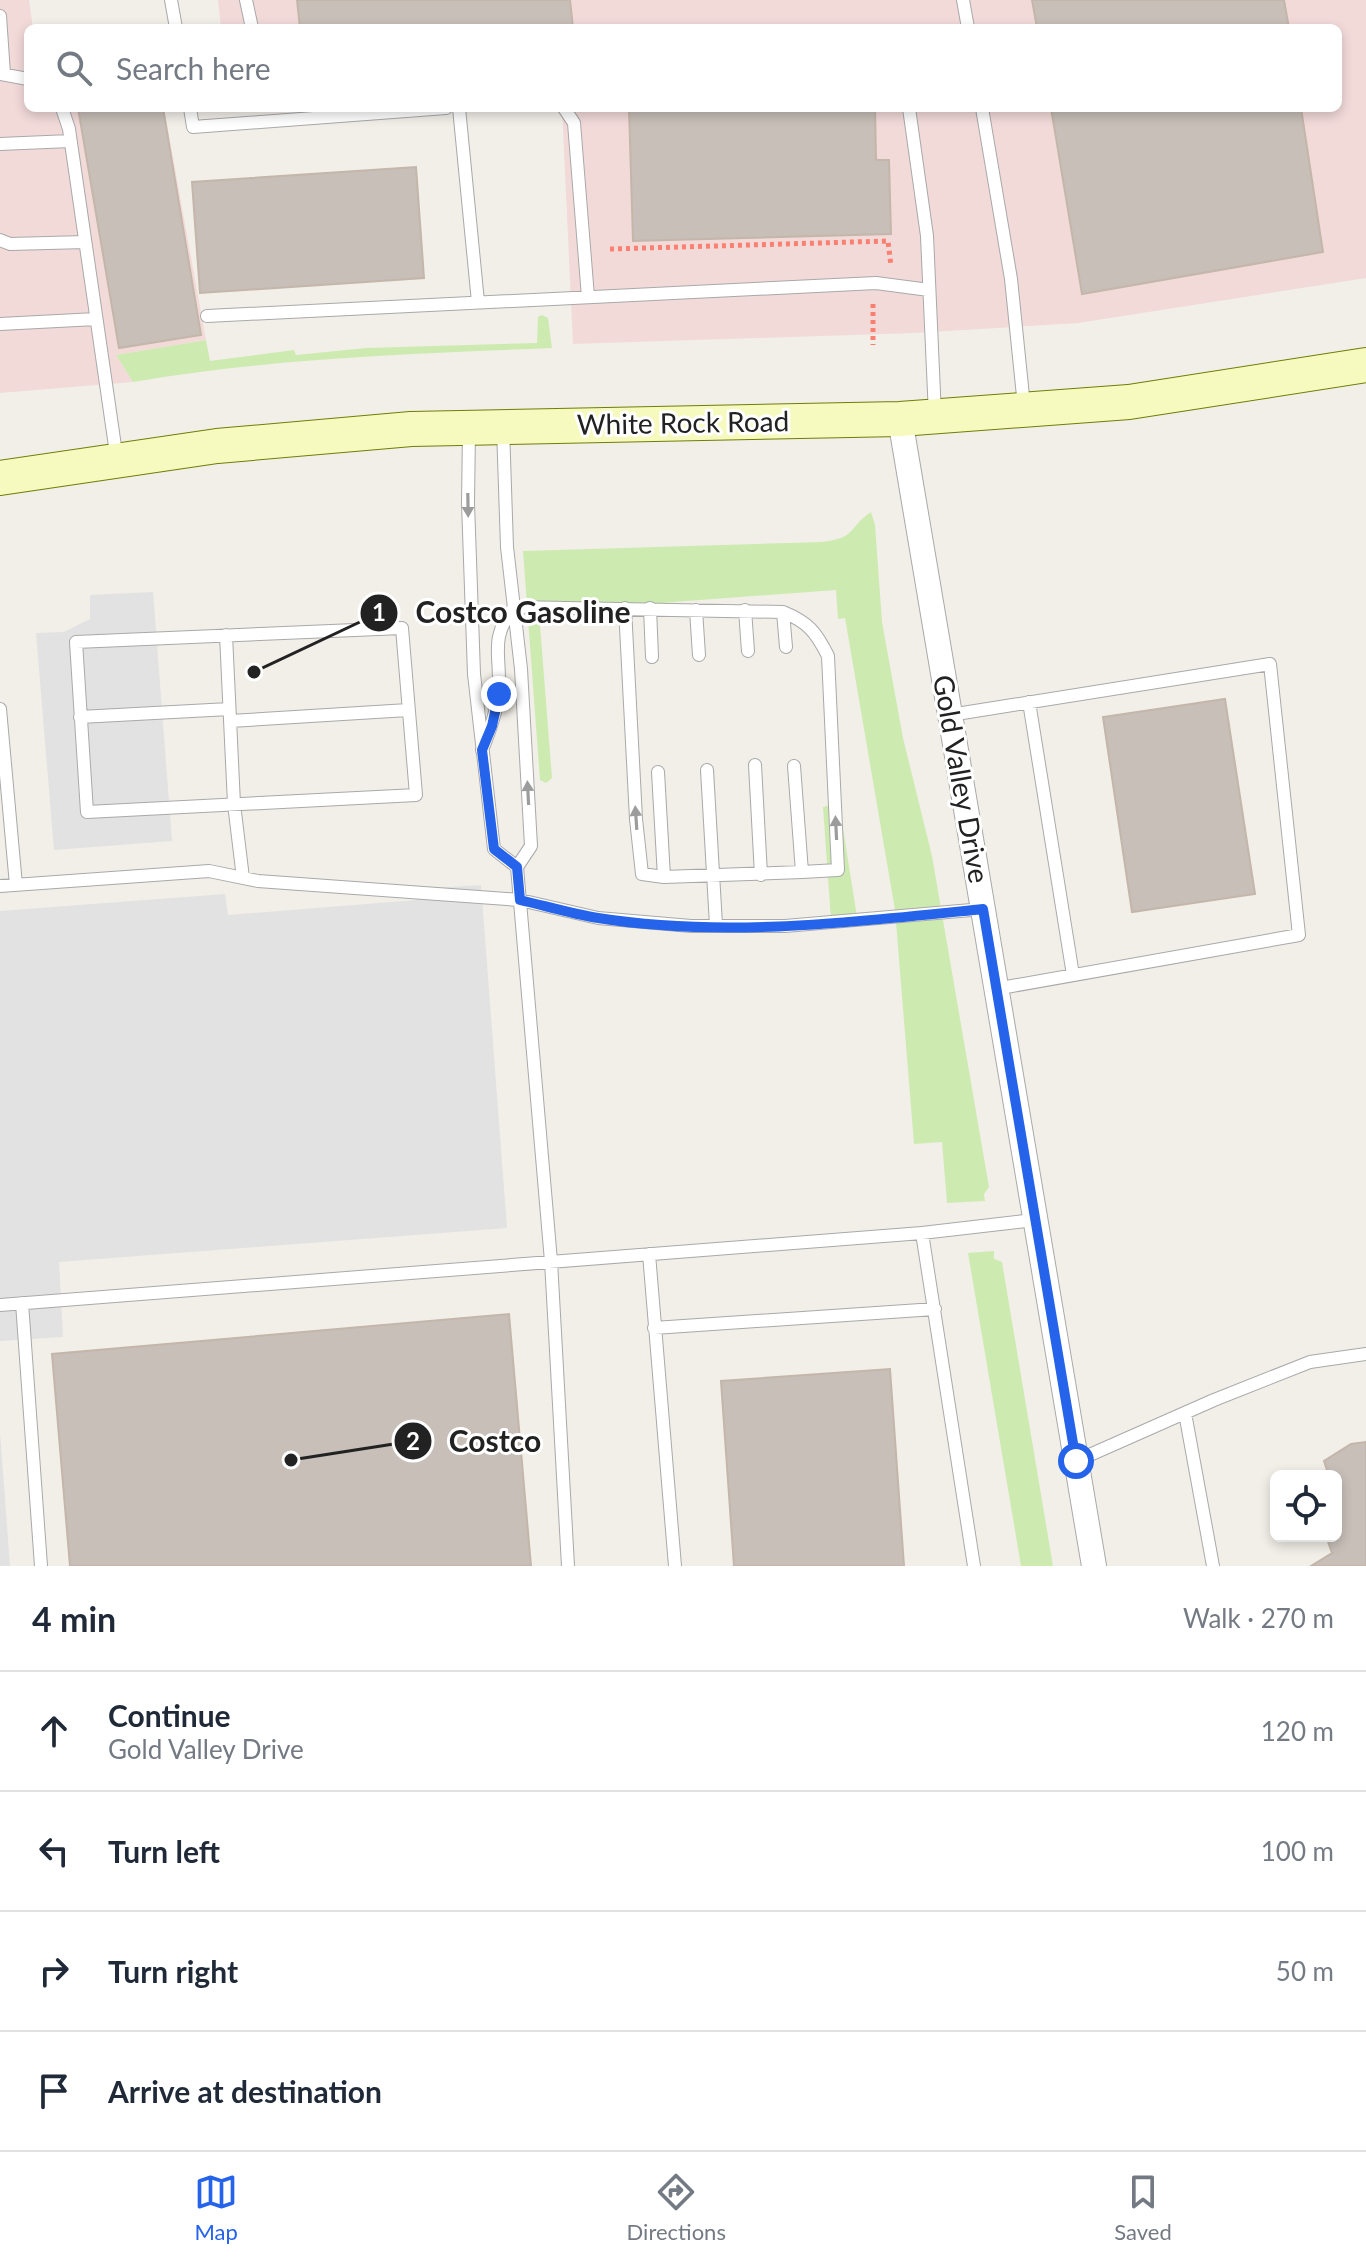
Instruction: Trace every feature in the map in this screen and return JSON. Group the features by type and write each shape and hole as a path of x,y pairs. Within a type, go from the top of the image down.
{"main road":[{"name":"White Rock Road","path":"0,478 217,446 411,429 900,419 1129,402 1366,365"}],"street":[{"name":"Gold Valley Drive","path":"900,419 1094,1566"}],"lane":[{"path":"171,0 175,24"},
{"path":"246,0 251,24"},
{"path":"963,0 967,24"},
{"path":"0,16 2,74 24,78"},
{"path":"63,112 70,141 117,461"},
{"path":"191,112 193,127 268,114 327,112"},
{"path":"459,112 478,302"},
{"path":"568,112 574,123 588,297"},
{"path":"910,112 927,236 935,416"},
{"path":"983,112 1011,279 1025,410"},
{"path":"0,144 70,141"},
{"path":"0,240 10,244 85,242"},
{"path":"207,316 882,284 929,290"},
{"path":"0,324 96,319"},
{"path":"486,427 507,547 521,669 531,846 517,867 551,1261 568,1566"},
{"path":"486,427 468,503 474,674 494,849 517,867"},
{"path":"514,607 650,608 745,610 783,612 803,620 819,638 828,656 838,870 664,877 642,874 636,819 625,608"},
{"path":"482,750 492,726 499,694 497,640 501,624 514,607"},
{"path":"650,608 652,657"},
{"path":"696,610 699,655"},
{"path":"745,610 748,651"},
{"path":"783,612 786,647"},
{"path":"402,628 408,710 416,795 87,812 76,642 402,628"},
{"path":"226,635 234,804 243,878"},
{"path":"950,715 1270,664 1299,935 995,989"},
{"path":"1029,702 1073,975"},
{"path":"0,709 16,885"},
{"path":"80,717 408,710"},
{"path":"755,765 761,875"},
{"path":"794,766 802,872"},
{"path":"707,770 716,925"},
{"path":"658,772 664,877"},
{"path":"0,886 209,871 299,885 520,900 598,918 716,925 785,926 983,909"},
{"path":"0,1305 922,1233 1034,1220"},
{"path":"922,1233 974,1566"},
{"path":"649,1254 675,1566"},
{"path":"22,1303 41,1566"},
{"path":"654,1328 935,1309"},
{"path":"1076,1461 1310,1362 1366,1354"},
{"path":"1185,1413 1213,1566"}],"path":[{"path":"610,249 888,241 891,265 871,307 873,345"}],"shaded area":[{"path":"0,0 29,0 32,24 24,24 24,112 165,112 206,340 116,355 133,382 0,393"},
{"path":"218,0 1366,0 1366,278 1078,323 915,333 573,344 562,112 1342,112 1342,24 221,24"},
{"path":"153,592 172,841 54,850 36,633 64,632 90,619 90,595"},
{"path":"481,885 507,1228 59,1262 63,1337 0,1341 0,911 225,894 228,915 416,900 416,889"},
{"path":"0,1433 10,1566 0,1566"}],"green space":[{"path":"538,317 548,318 552,348 289,362 133,382 116,355 206,340 210,361 294,350 296,355 366,348 537,343"},
{"path":"871,512 875,525 882,622 903,738 932,856 989,1187 984,1194 985,1201 947,1203 942,1142 914,1144 895,910 845,618 838,619 836,590 539,612 552,778 546,783 540,780 523,551 821,542 847,535"},
{"path":"839,803 857,917 831,920 823,807"},
{"path":"994,1251 994,1259 1002,1262 1053,1566 1021,1566 968,1253"}],"building":[{"path":"297,0 570,0 573,24 300,24"},
{"path":"1032,0 1284,0 1288,24 1036,24"},
{"path":"79,112 164,112 201,335 119,348"},
{"path":"629,112 875,112 876,160 889,160 891,234 633,241"},
{"path":"1052,112 1302,112 1323,252 1082,294"},
{"path":"416,167 424,278 200,293 192,182"},
{"path":"1225,699 1255,894 1132,912 1103,717"},
{"path":"509,1314 531,1566 70,1566 52,1354"},
{"path":"890,1369 904,1566 734,1566 721,1381"},
{"path":"1366,1442 1366,1566 1311,1566 1332,1553 1328,1542 1342,1542 1342,1470 1327,1470 1324,1461 1351,1444"}],"place":[{"name":"Costco Gasoline","path":"254,672"},
{"name":"Costco","path":"291,1460"}],"route":[{"path":"499,694 492,726 482,750 494,849 517,867 520,900 598,918 691,926 785,926 983,909 1076,1461"}]}
